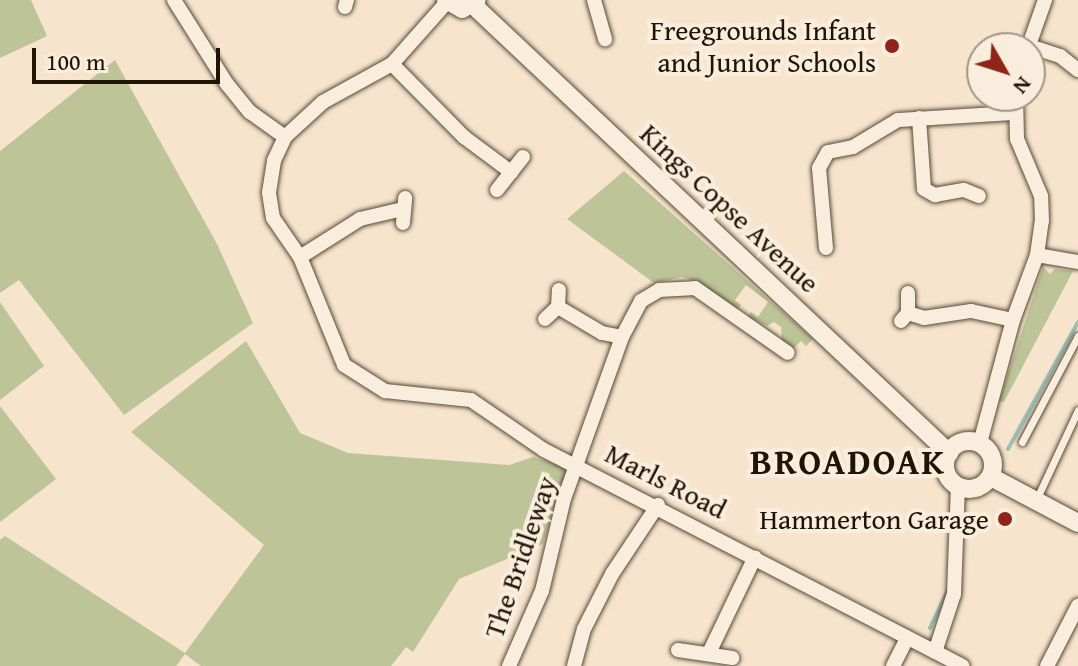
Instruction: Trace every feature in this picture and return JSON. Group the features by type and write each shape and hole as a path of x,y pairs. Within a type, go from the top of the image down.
{"street":[{"path":"174,0 227,84 266,126 285,137"},
{"path":"594,0 605,39"},
{"path":"1033,32 1045,0"},
{"path":"475,2 456,8 446,1 392,64 323,102 285,137 274,161 269,193 273,218 300,257 344,365 363,381 385,391 471,400 495,412 521,437 580,466"},
{"name":"Kings Copse Avenue","path":"475,2 949,453"},
{"path":"1046,52 1060,56 1078,70"},
{"path":"392,64 459,133 511,172"},
{"path":"830,237 821,157 853,147 884,126 919,118 1014,113 1017,139 1041,196 1037,255 1013,320 980,443"},
{"path":"919,118 924,189 935,195 969,187"},
{"path":"497,190 523,157"},
{"path":"300,257 360,219 403,210"},
{"path":"1037,255 1078,262"},
{"name":"Marls Road","path":"788,353 777,337 695,288 676,286 641,301 622,337 580,466 962,666"},
{"path":"545,319 558,307 559,290"},
{"path":"908,293 904,317 924,318 971,311 1013,320"},
{"path":"558,307 602,333 622,337"},
{"path":"935,652 954,594 958,487 945,468 949,453 959,444 980,443 991,454 991,477"},
{"name":"The Bridleway","path":"509,666 542,591 564,499 580,466"},
{"path":"958,487 973,490 991,477"},
{"path":"991,477 1035,505 1078,523"},
{"path":"574,666 584,629 612,574 658,505"},
{"path":"709,653 755,557"},
{"path":"1047,666 1078,606"},
{"path":"893,666 907,638"},
{"path":"678,650 732,658"}],"lane":[{"path":"1022,442 1078,336"},
{"path":"1035,505 1078,410"}],"green space":[{"path":"0,0 31,0 47,36 0,58"},
{"path":"115,60 217,244 253,323 124,415 19,280 0,293 0,151"},
{"path":"624,171 813,339 806,346 801,341 793,349 782,342 781,327 774,322 767,326 748,317 751,312 758,317 768,302 746,285 735,300 741,305 737,310 698,282 682,277 654,283 567,219"},
{"path":"1043,267 1050,274 1055,269 1073,271 1004,402 999,401"},
{"path":"0,302 44,366 0,400"},
{"path":"246,341 300,433 348,453 509,465 533,457 567,468 543,544 459,579 413,652 406,647 391,666 201,666 185,654 176,666 0,666 0,540 5,536 185,653 264,545 131,432"},
{"path":"0,406 56,479 0,522"}],"waterway":[{"path":"1008,449 1078,322"},
{"path":"930,628 948,590"}],"place":[{"name":"Freegrounds Infant and Junior Schools","path":"892,46"},
{"name":"Hammerton Garage","path":"1005,519"}],"district":[{"name":"BROADOAK","path":"848,461"}]}
